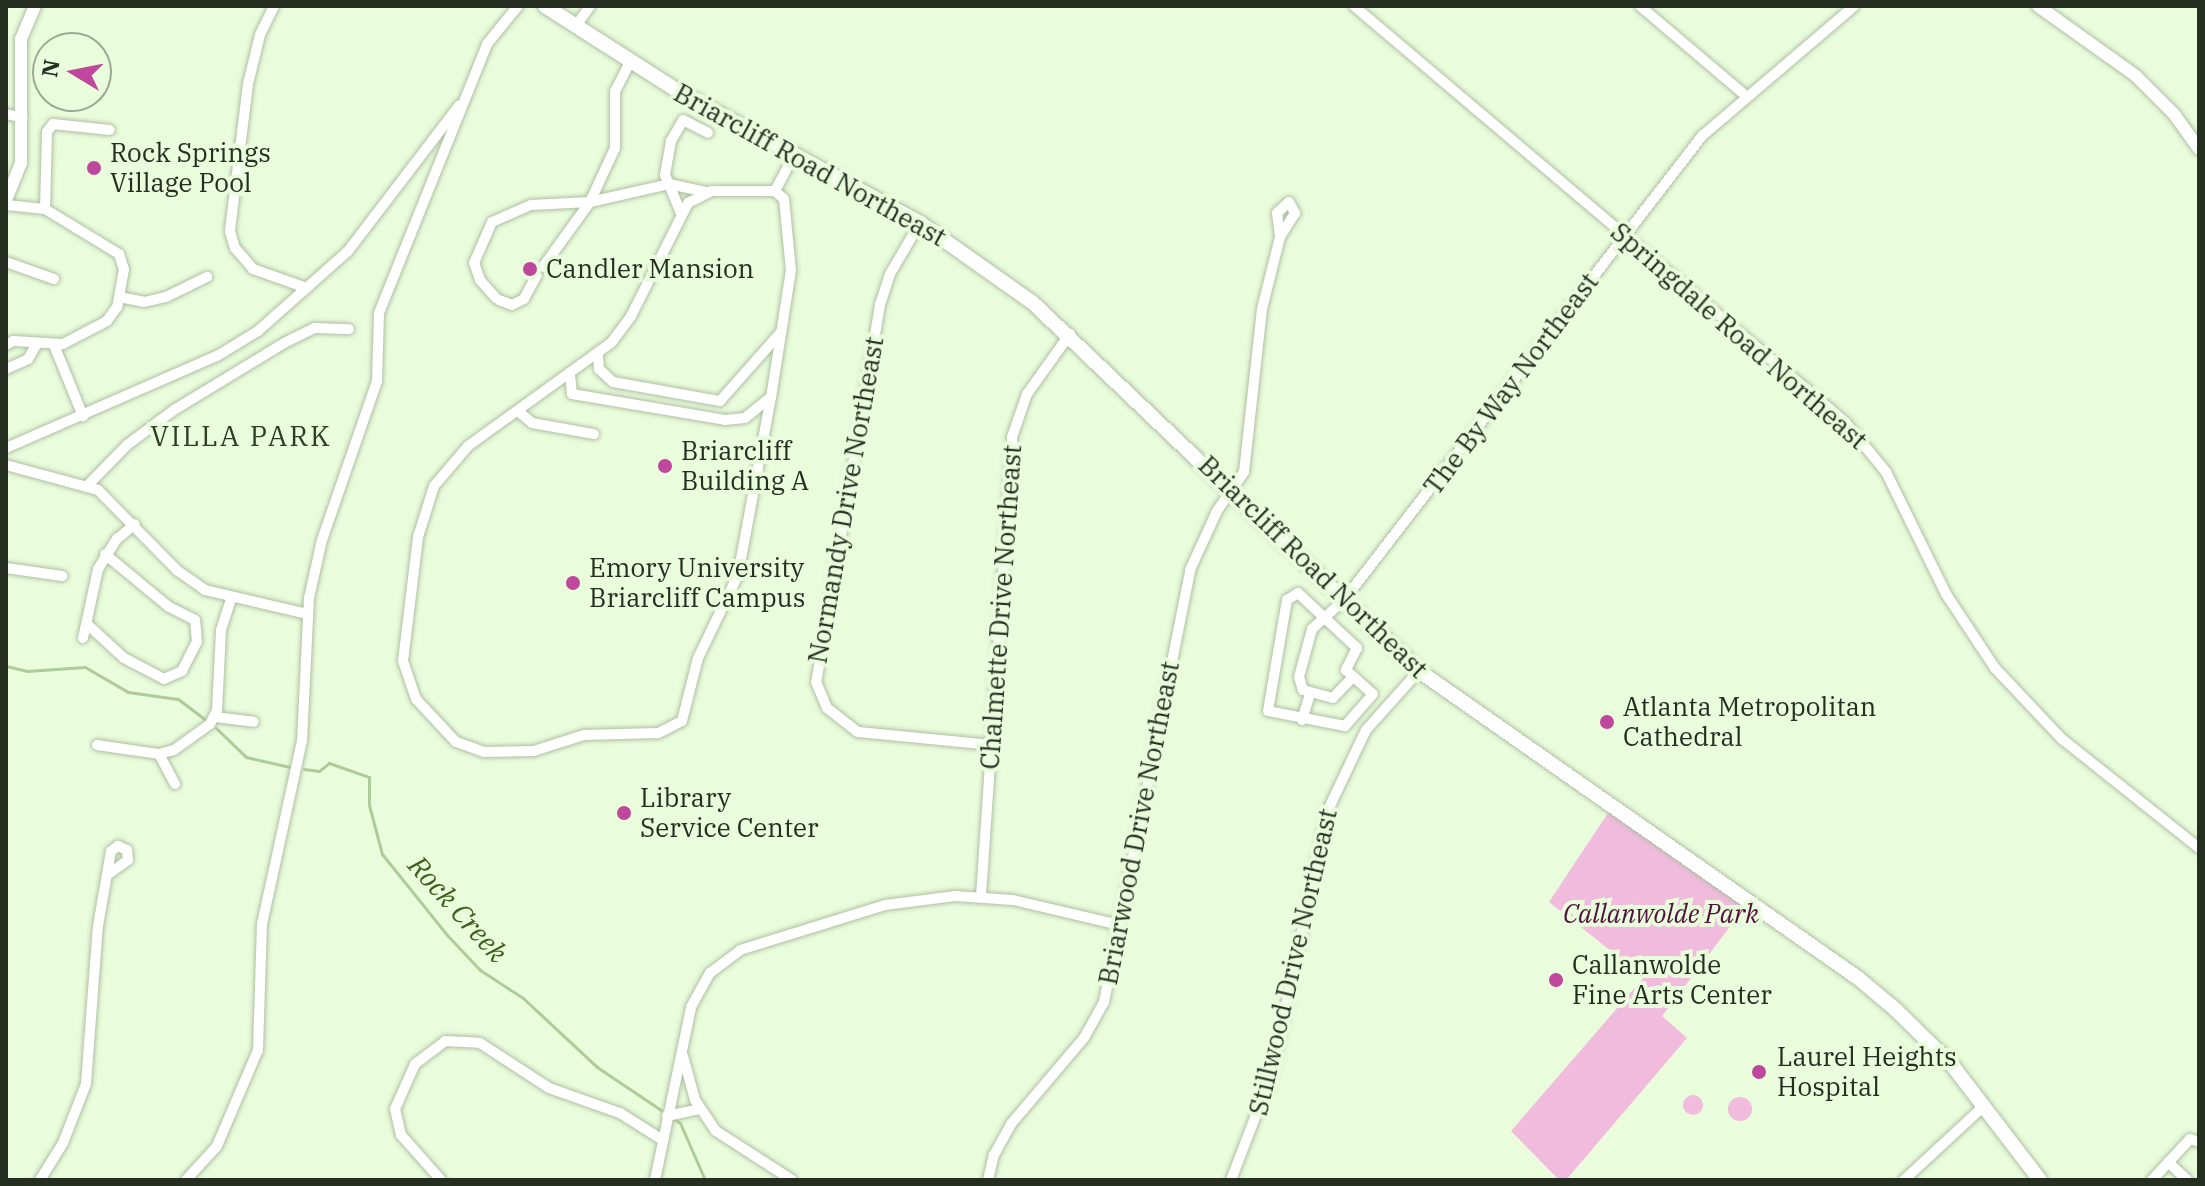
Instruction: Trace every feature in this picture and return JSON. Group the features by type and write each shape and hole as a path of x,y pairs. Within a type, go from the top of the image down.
{"main road":[{"name":"Briarcliff Road Northeast","path":"545,6 630,62 920,223 1070,334 1419,671 1858,978 1952,1065 2040,1180"}],"street":[{"path":"6,345 54,345 107,321 119,297 124,269 119,254 45,209 6,202 21,163 21,39 35,6"},
{"path":"274,6 260,35 248,84 230,231 239,254 253,269 307,288"},
{"path":"186,1180 217,1146 258,1050 262,924 302,741 307,614 322,540 377,381 379,313 487,44 518,6"},
{"path":"576,26 590,6"},
{"name":"Springdale Road Northeast","path":"1354,6 1845,422 1886,472 1946,594 1995,668 2062,739 2199,848"},
{"path":"1640,6 1745,95"},
{"name":"The By Way Northeast","path":"1310,694 1299,681 1304,651 1312,629 1344,600 1624,234 1702,136 1745,95 1854,6"},
{"path":"2038,6 2136,76 2174,114 2199,149"},
{"path":"630,62 615,91 615,148 590,202 540,271 524,299 512,305 498,299 480,280 474,263 492,222 531,205 590,202 669,184 708,192 775,191 784,199 791,256 782,331 738,575 698,658 682,721 658,733 584,735 534,751 484,752 456,742 422,709 405,671 402,639 418,537 434,486 468,446 598,355 631,316 681,213 708,192"},
{"path":"6,448 228,350 281,313 348,251 465,99"},
{"path":"6,114 23,118"},
{"path":"681,213 664,165 678,125 688,121 708,133"},
{"path":"45,209 47,132 53,124 110,130"},
{"path":"423,152 441,164"},
{"path":"775,191 795,153"},
{"name":"Normandy Drive Northeast","path":"920,223 882,294 816,682 827,708 858,732 992,745"},
{"name":"Briarwood Drive Northeast","path":"988,1180 994,1155 1011,1124 1084,1038 1100,1010 1120,925 1190,570 1230,489 1244,472 1262,309 1280,237"},
{"path":"6,262 54,279"},
{"path":"119,297 144,302 207,277"},
{"path":"88,485 127,445 174,410 284,343 315,328 349,329"},
{"path":"598,355 599,369 613,382 720,401 782,331"},
{"name":"Chalmette Drive Northeast","path":"981,896 1012,437 1027,394 1070,334"},
{"path":"6,369 28,359 36,345"},
{"path":"54,345 83,416"},
{"path":"570,375 572,394"},
{"path":"544,394 572,394 725,420 745,418 771,397"},
{"path":"519,412 532,423 594,434"},
{"path":"6,465 88,485 135,524 178,571 231,600 307,614"},
{"path":"83,638 89,594 105,554 135,524"},
{"path":"87,624 124,658 164,679 182,671 197,642 195,620 169,607 105,554"},
{"path":"6,568 62,576"},
{"path":"1298,593 1326,615 1357,648 1346,670 1353,677 1373,694 1340,727 1273,714 1267,704 1287,600 1298,593"},
{"path":"215,717 221,630 231,600"},
{"name":"Stillwood Drive Northeast","path":"1231,1180 1271,1076 1323,823 1349,757 1372,721 1419,671"},
{"path":"1302,720 1310,694 1333,698 1353,677"},
{"path":"1358,711 1372,721"},
{"path":"97,745 159,754 174,750 215,717 254,722"},
{"path":"159,754 175,784"},
{"path":"40,1180 63,1143 86,1084 95,947 107,875"},
{"path":"655,1180 682,1046 700,987 740,950 885,905 981,896 1120,925"},
{"path":"441,1180 401,1135 395,1109 415,1064 445,1041 480,1043 549,1088 620,1113 661,1139"},
{"path":"682,1046 685,1074 699,1109 721,1137 792,1180"},
{"path":"1904,1180 1985,1105"},
{"path":"667,1116 699,1109"},
{"path":"2152,1180 2190,1139 2199,1142"},
{"path":"2168,1162 2187,1180"}],"green space":[{"name":"Callanwolde Park","path":"1612,807 1748,903 1662,1016 1687,1038 1566,1180 1559,1180 1511,1131 1644,977 1549,902"},
{"path":"1693,1095 1700,1098 1703,1105 1700,1112 1693,1115 1686,1112 1683,1105 1686,1098"},
{"path":"1740,1097 1749,1100 1752,1109 1749,1118 1740,1121 1731,1118 1728,1109 1731,1100"}],"waterway":[{"name":"Rock Creek","path":"6,666 27,671 85,667 128,692 178,699 205,719"},
{"name":"Rock Creek","path":"216,728 246,757 290,767"},
{"name":"Rock Creek","path":"304,769 319,771 329,763 369,777 369,805 382,854 448,936 480,970 523,998 597,1067 661,1110"},
{"name":"Rock Creek","path":"673,1118 680,1123 705,1180"}],"place":[{"name":"Rock Springs Village Pool","path":"94,168"},
{"name":"Candler Mansion","path":"530,269"},
{"name":"Briarcliff Building A","path":"665,466"},
{"name":"Emory University Briarcliff Campus","path":"573,583"},
{"name":"Atlanta Metropolitan Cathedral","path":"1607,722"},
{"name":"Library Service Center","path":"624,813"},
{"name":"Callanwolde Fine Arts Center","path":"1556,980"},
{"name":"Laurel Heights Hospital","path":"1759,1072"}],"district":[{"name":"VILLA PARK","path":"241,436"}]}
